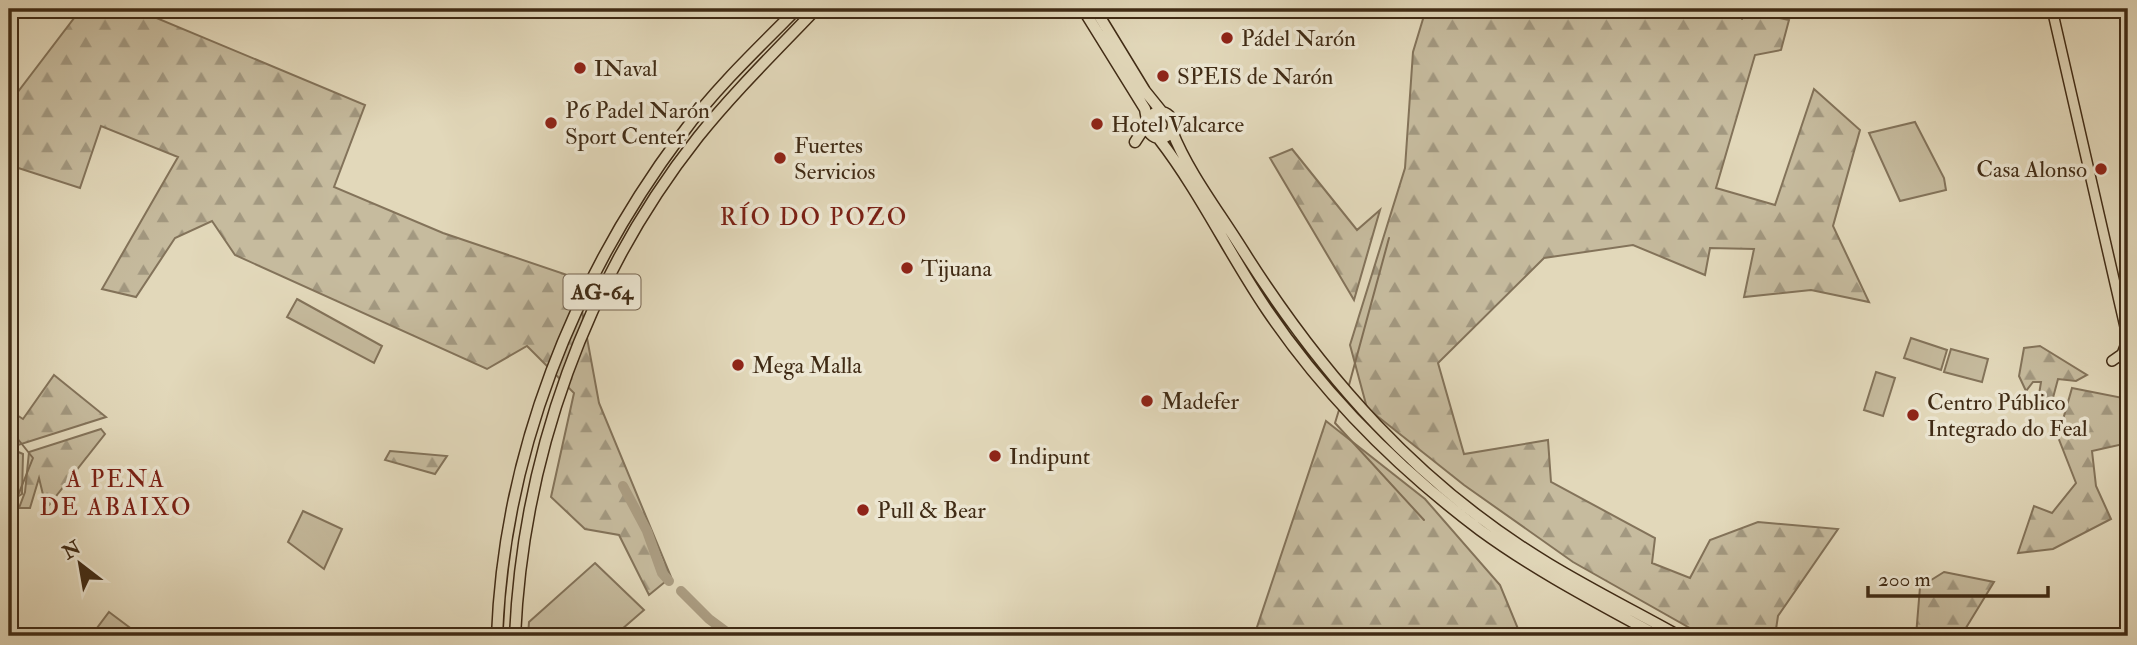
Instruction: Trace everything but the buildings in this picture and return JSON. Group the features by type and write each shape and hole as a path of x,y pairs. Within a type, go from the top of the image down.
{"highway":[{"path":"683,132 714,91 788,9"},
{"name":"AG-64","path":"497,636 513,509 528,440 550,372 597,265 683,132 751,54 797,9"},
{"name":"AG-64","path":"515,636 523,547 548,431 565,378 607,282 647,208 696,140 722,108 816,9"},
{"path":"1083,9 1145,109 1147,123 1155,137 1267,310 1320,380 1380,444 1432,492 1482,531 1555,579 1658,636"},
{"path":"1095,9 1145,91 1168,120 1205,191 1277,304 1329,373 1391,441 1439,485 1548,564 1679,636"},
{"path":"1155,113 1168,120 1168,136 1135,142 1155,113"}],"main road":[{"path":"2052,9 2128,339 2122,354 2112,361"},
{"path":"2112,361 2128,356"},
{"path":"2112,361 2128,364"}],"green space":[{"path":"81,9 135,9 365,105 334,187 443,233 576,278 599,403 671,577 649,595 619,535 585,529 551,497 574,393 527,346 487,369 235,255 212,221 175,238 136,297 102,289 178,157 101,126 80,188 9,165 9,89 17,93"},
{"path":"1426,9 1748,9 1748,12 1789,20 1781,50 1755,55 1716,188 1775,205 1814,89 1860,130 1833,226 1869,302 1811,290 1744,297 1754,249 1710,248 1705,275 1633,245 1544,258 1438,363 1464,454 1548,440 1551,482 1655,538 1652,563 1690,578 1710,540 1758,522 1838,529 1778,616 1775,636 1704,636 1573,562 1464,485 1367,408 1350,345 1405,168 1413,52"},
{"path":"1915,122 1944,178 1946,190 1900,201 1869,133"},
{"path":"1292,149 1357,230 1380,210 1354,300 1270,158"},
{"path":"297,299 382,346 374,363 287,317"},
{"path":"1911,338 1947,350 1941,370 1904,358"},
{"path":"2040,346 2087,375 2076,381 2058,379 2050,409 2038,401 2041,382 2033,382 2026,391 2019,376 2024,348"},
{"path":"1951,349 1988,359 1982,382 1944,372"},
{"path":"1876,372 1895,378 1883,416 1864,410"},
{"path":"54,375 106,417 15,446 9,443 9,410 23,419"},
{"path":"2072,388 2128,399 2128,443 2092,451 2096,486 2111,519 2053,549 2018,553 2034,506 2052,513 2076,483 2058,437"},
{"path":"1326,421 1425,499 1500,585 1521,636 1254,636"},
{"path":"101,429 105,434 49,505 45,503 39,478 30,508 19,508 25,492 29,452"},
{"path":"9,448 23,454 22,494 9,502"},
{"path":"390,451 447,456 435,474 385,460"},
{"path":"303,511 342,529 324,569 288,542"},
{"path":"595,563 644,610 614,636 528,636 529,622"},
{"path":"1944,572 1994,582 1961,636 1916,636 1920,587"},
{"path":"109,612 141,636 91,636"}],"waterway":[{"path":"1741,9 1742,19"},
{"path":"1349,385 1389,238"},
{"path":"1339,410 1335,423 1424,520"},
{"path":"9,428 33,458 9,518"},
{"path":"623,486 647,531 662,573 669,581"},
{"path":"681,591 709,619 732,636"},
{"path":"9,628 14,636"}],"place":[{"name":"Pádel Narón","path":"1227,38"},
{"name":"INaval","path":"580,68"},
{"name":"SPEIS de Narón","path":"1163,76"},
{"name":"P6 Padel Narón Sport Center","path":"551,123"},
{"name":"Hotel Valcarce","path":"1097,124"},
{"name":"Fuertes Servicios","path":"780,158"},
{"name":"Casa Alonso","path":"2101,169"},
{"name":"Tijuana","path":"907,268"},
{"name":"Mega Malla","path":"738,365"},
{"name":"Madefer","path":"1147,401"},
{"name":"Centro Público Integrado do Feal","path":"1913,415"},
{"name":"Indipunt","path":"995,456"},
{"name":"Pull & Bear","path":"863,510"}],"district":[{"name":"RÍO DO POZO","path":"814,217"},
{"name":"A PENA DE ABAIXO","path":"116,493"}]}
